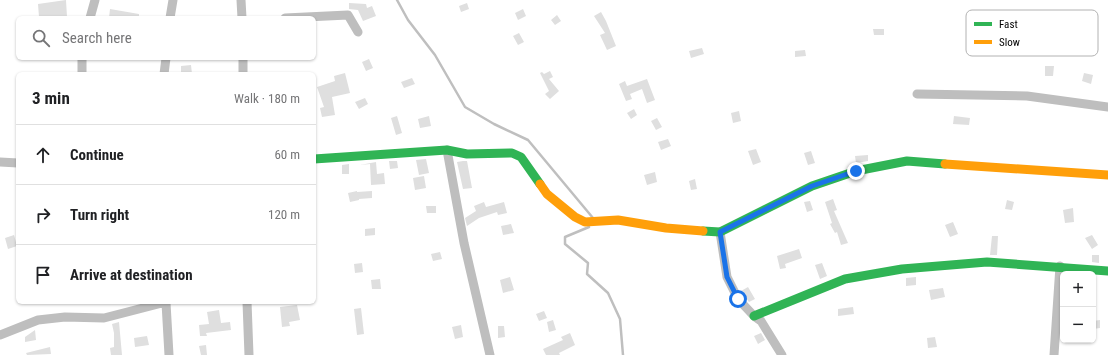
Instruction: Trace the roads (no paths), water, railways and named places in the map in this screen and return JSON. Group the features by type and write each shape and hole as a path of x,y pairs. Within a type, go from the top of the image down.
{"street":[{"path":"91,16 95,0"},
{"path":"170,16 173,0"},
{"path":"241,0 242,16"},
{"path":"316,17 348,15 358,32"},
{"path":"82,60 82,72"},
{"path":"164,72 166,60"},
{"path":"243,60 243,72"},
{"path":"917,94 1028,96 1108,107"},
{"path":"316,159 447,150 467,154 512,153 521,157 547,194 575,217 585,222 618,220 666,228 720,232 812,186 856,171 907,161 1108,174"},
{"path":"447,150 464,243 490,355"},
{"path":"0,162 16,163"},
{"path":"720,232 727,277 738,299 754,316 761,321 782,355"},
{"path":"754,316 845,279 895,270 987,262 1060,266 1108,271"},
{"path":"1054,355 1060,266"},
{"path":"0,335 38,320 65,316 104,318 162,304"},
{"path":"166,304 169,330 169,355"},
{"path":"247,304 249,355"}],"waterway":[{"path":"397,0 408,20 435,55 465,107 494,124 528,140 593,218"},
{"path":"589,227 565,237 565,244 588,263 587,274 608,293 620,319 623,355"}]}
